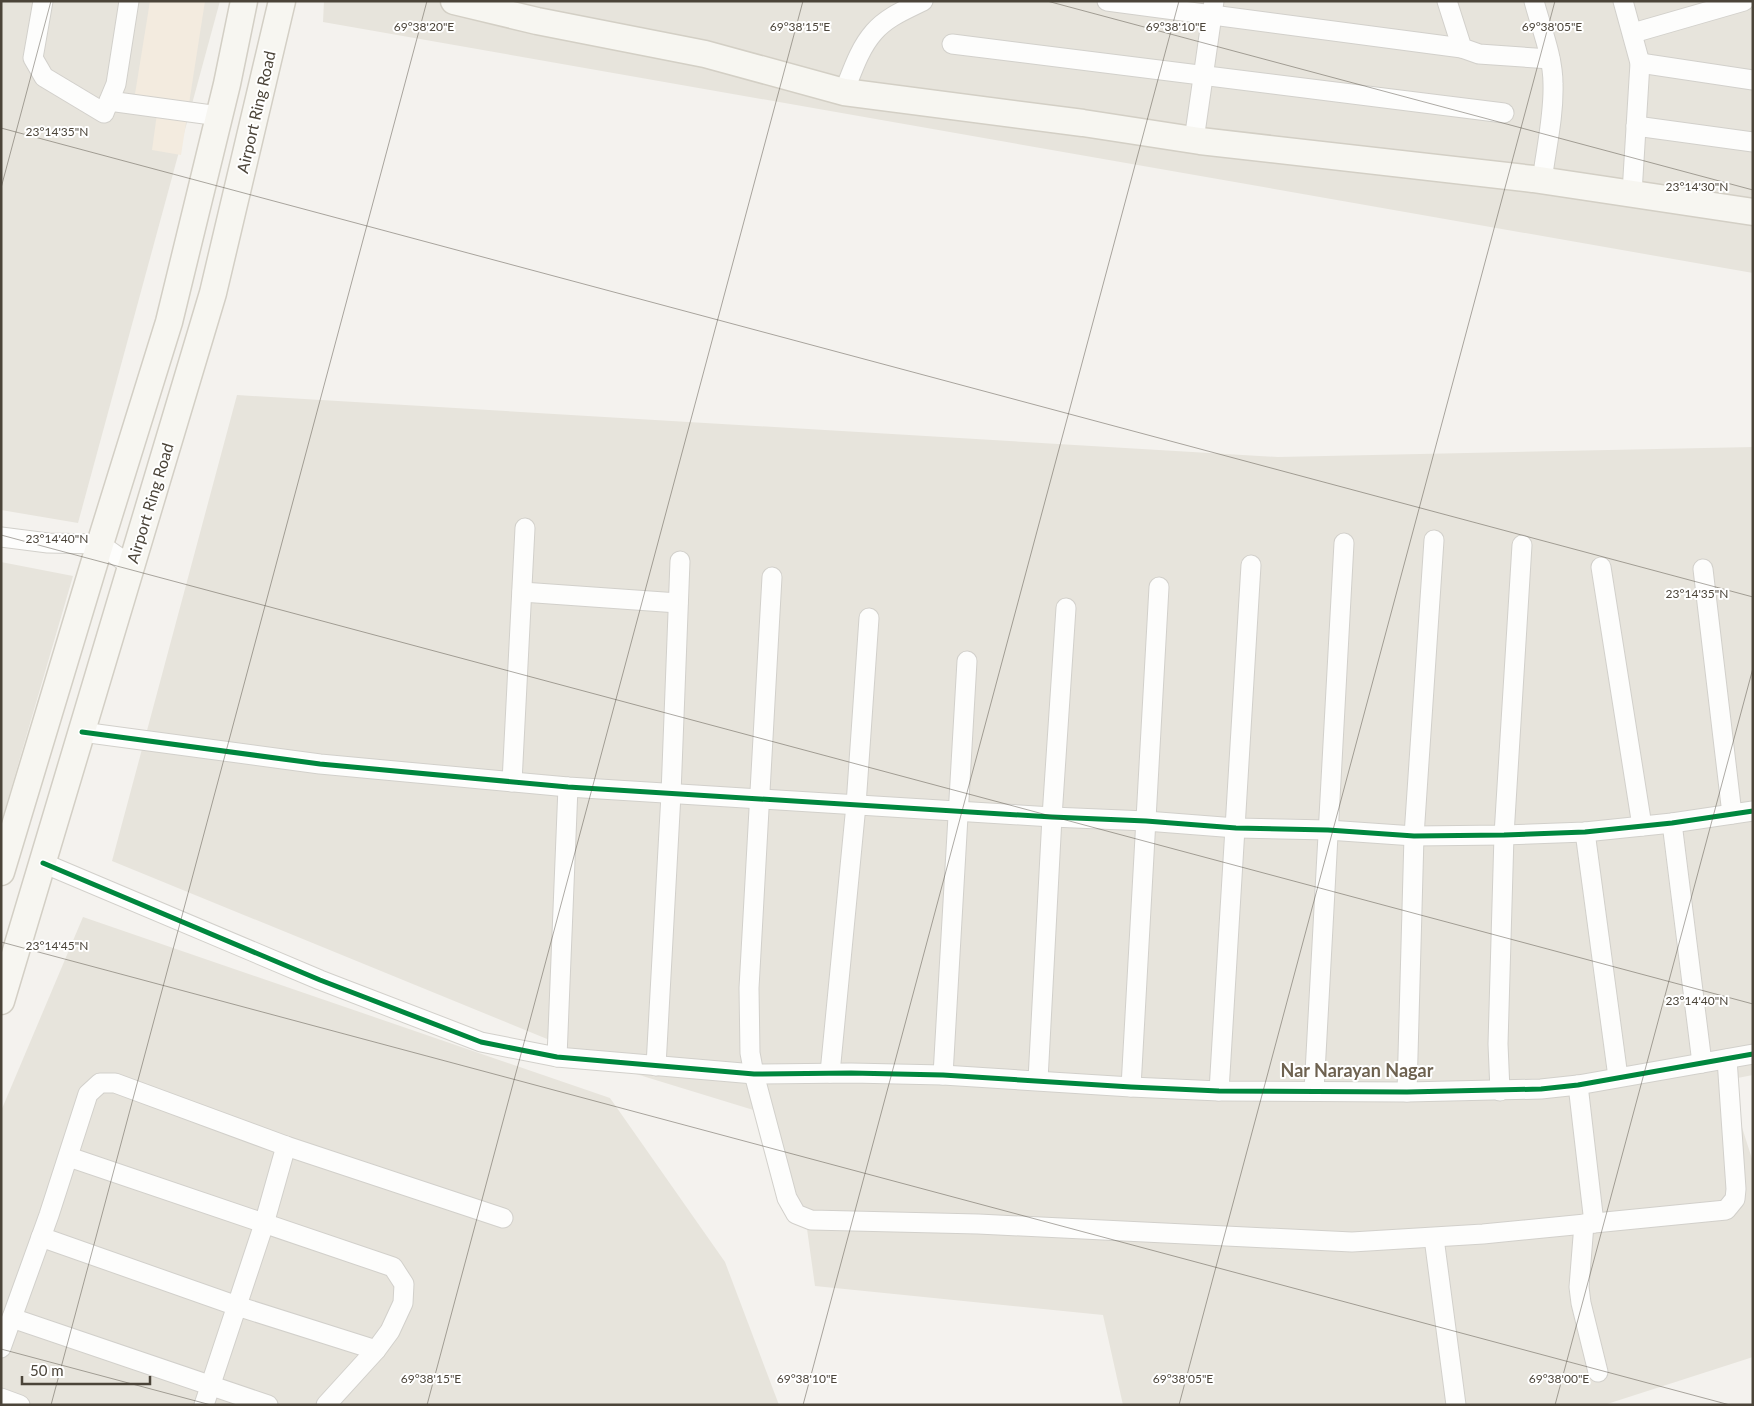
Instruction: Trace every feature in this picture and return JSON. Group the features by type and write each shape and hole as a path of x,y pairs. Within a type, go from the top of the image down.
{"main road":[{"path":"1,872 169,322 219,116 244,1"},
{"name":"Airport Ring Road","path":"1,1000 213,293 282,1"},
{"path":"454,1 537,21 705,54 844,92 1074,122 1194,140 1542,181 1753,212"}],"street":[{"path":"42,1 33,58 44,77 104,113 116,84 129,1"},
{"path":"844,92 862,50 874,32 898,13 923,1"},
{"path":"1107,1 1214,8 1462,48 1479,54 1550,59"},
{"path":"1448,1 1462,48"},
{"path":"1534,1 1550,59 1554,83 1552,115 1542,181"},
{"path":"1623,1 1640,63 1632,193"},
{"path":"1632,33 1744,1"},
{"path":"1194,140 1214,8"},
{"path":"952,44 1504,113"},
{"path":"1640,63 1753,80"},
{"path":"109,101 219,116"},
{"path":"1636,126 1753,142"},
{"path":"512,782 525,528"},
{"path":"1,537 48,543 100,544 131,566"},
{"path":"1407,1092 1414,836 1434,540"},
{"path":"1314,1091 1344,543"},
{"path":"1500,1091 1498,1044 1504,835 1522,545"},
{"path":"656,1066 671,794 680,561"},
{"path":"1219,1091 1251,565"},
{"path":"1601,567 1642,826"},
{"path":"1703,569 1732,814"},
{"path":"772,577 749,988 750,1053 787,1198 796,1214 811,1220 988,1224 1352,1242 1434,1238 1726,1210 1735,1199 1736,1189 1727,1059"},
{"path":"1131,1087 1159,587"},
{"path":"522,592 678,603"},
{"path":"1038,1080 1052,817 1066,608"},
{"path":"830,1073 856,805 870,618"},
{"path":"943,1075 967,661"},
{"path":"82,732 320,764 568,787 1236,828 1328,830 1414,836 1504,835 1585,832 1672,823 1753,810"},
{"path":"557,1057 568,787"},
{"path":"1672,823 1702,1063"},
{"path":"1585,832 1618,1077"},
{"path":"43,863 320,980 481,1042 557,1057 754,1074 943,1075 1219,1091 1407,1092 1500,1091 1578,1085 1753,1054"},
{"path":"1,1348 69,1157 88,1094 100,1083 115,1083 286,1146 503,1218"},
{"path":"1578,1085 1589,1223 1579,1287 1581,1303 1598,1372"},
{"path":"204,1405 264,1224 286,1146"},
{"path":"69,1157 393,1267 404,1284 403,1304 390,1332 326,1405"},
{"path":"41,1237 237,1306 376,1350"},
{"path":"1434,1238 1456,1405"},
{"path":"12,1318 268,1405"},
{"path":"1,1398 20,1405"}],"shaded area":[{"path":"1,1 220,1 78,523 1,510"},
{"path":"150,1 205,1 181,155 152,150 159,99 135,94"},
{"path":"324,1 1753,1 1753,273 323,22"},
{"path":"237,395 1278,457 1753,447 1753,1075 1727,1080 1753,1162 1753,1357 1604,1405 1123,1405 1103,1315 815,1286 807,1229 773,1116 623,1070 112,861"},
{"path":"1,562 73,576 1,823"},
{"path":"83,917 610,1098 725,1262 779,1405 1,1405 1,1111"}],"cycle path":[{"path":"82,732 320,764 568,787 1236,828 1328,830 1414,836 1504,835 1585,832 1672,823 1753,811"},
{"path":"43,863 320,980 481,1042 557,1057 754,1074 851,1073 943,1075 1219,1091 1407,1092 1541,1089 1578,1085 1753,1054"}],"district":[{"name":"Nar Narayan Nagar","path":"1357,1071"}]}
